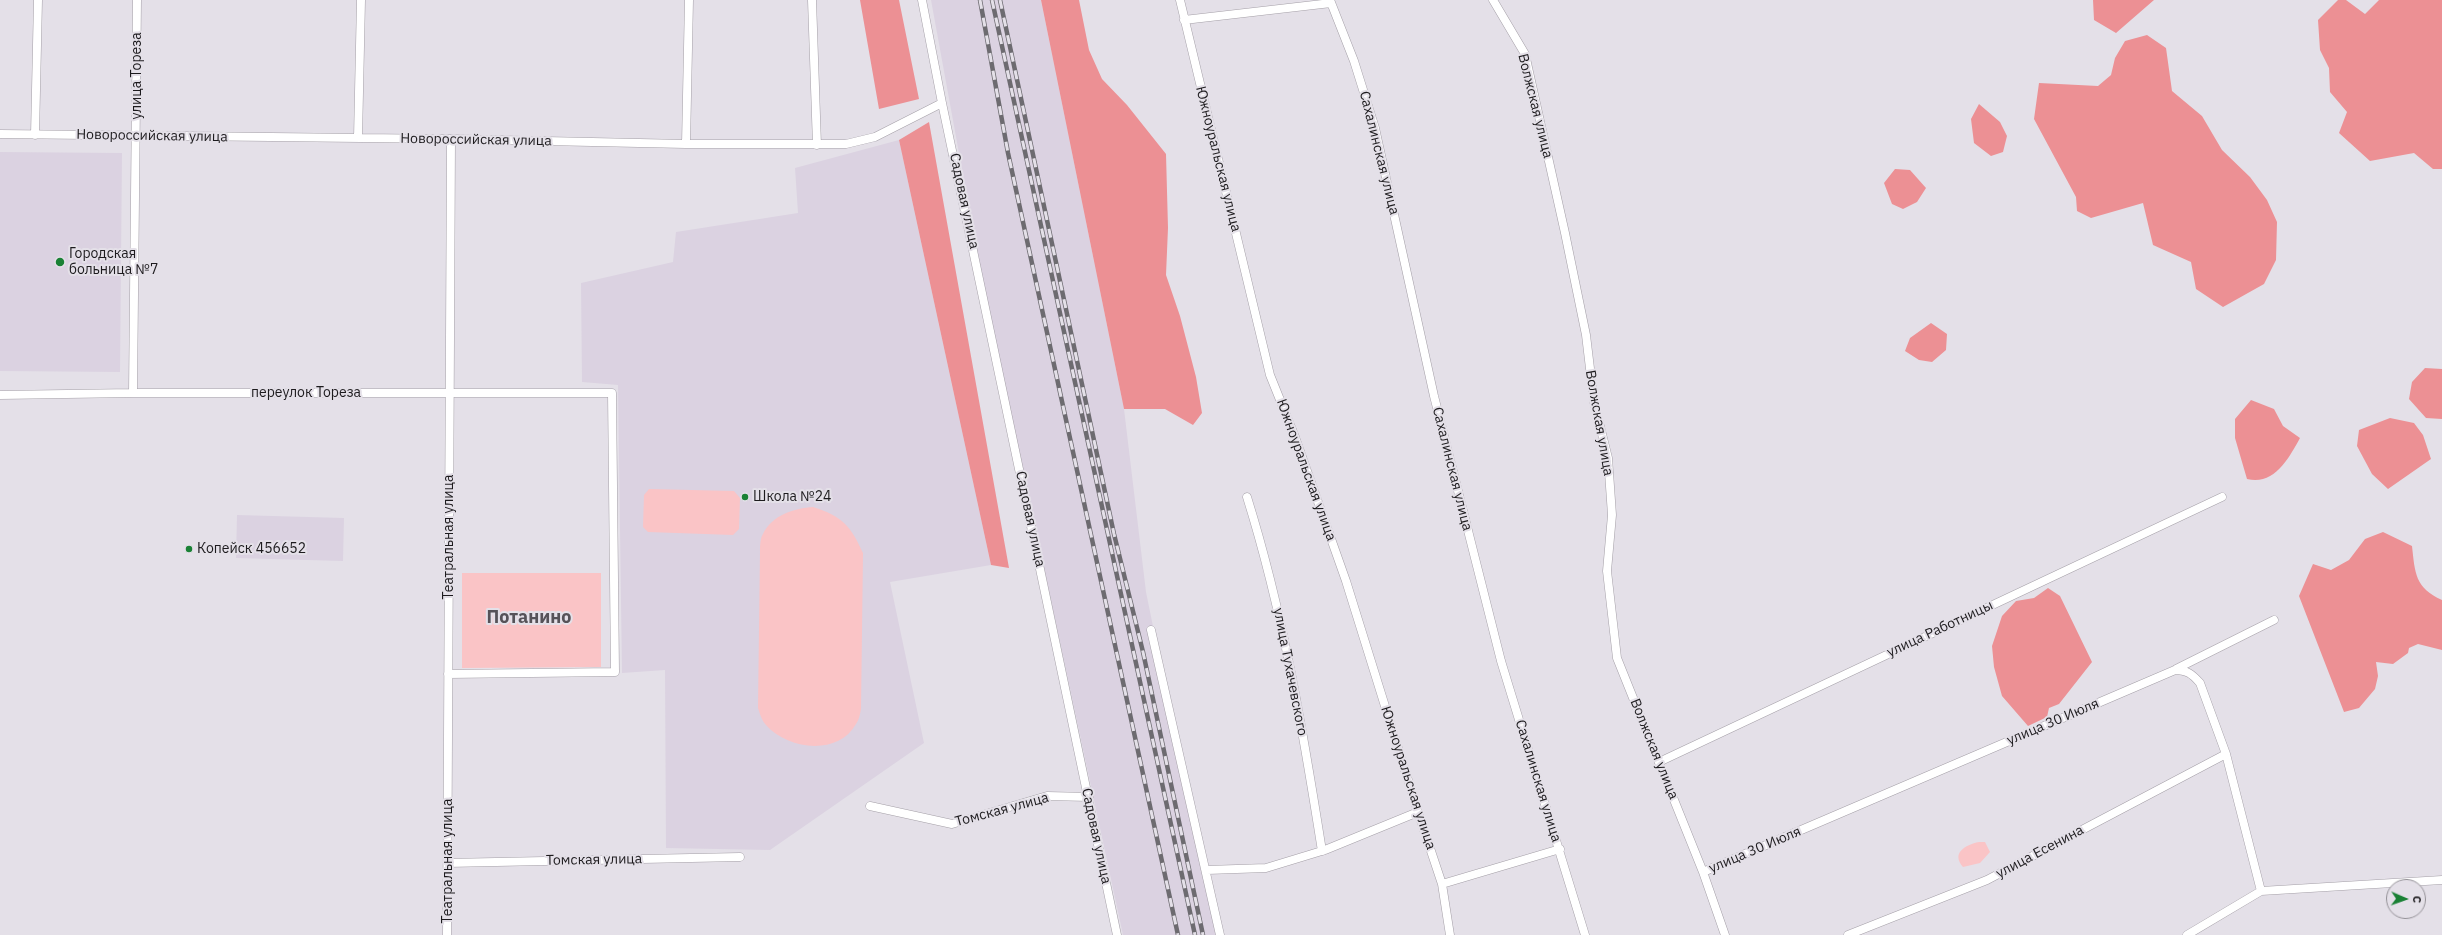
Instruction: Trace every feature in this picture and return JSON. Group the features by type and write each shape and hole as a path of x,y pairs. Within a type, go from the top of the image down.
{"street":[{"path":"35,135 38,0"},
{"name":"улица Тореза","path":"133,393 137,137 137,0"},
{"path":"358,138 361,0"},
{"path":"686,144 689,0"},
{"path":"812,0 816,145"},
{"name":"Садовая улица","path":"922,0 942,102 1117,935"},
{"name":"Южноуральская улица","path":"1180,0 1270,375 1295,437 1346,581 1442,884 1450,935"},
{"name":"Волжская улица","path":"1493,0 1525,54 1586,335 1594,402 1608,458 1612,514 1606,571 1617,658 1703,872 1726,935"},
{"path":"1184,20 1330,1"},
{"name":"Сахалинская улица","path":"1330,1 1354,61 1375,128 1434,396 1497,646 1585,935"},
{"name":"Новороссийская улица","path":"0,134 137,137 451,139 686,144 846,144 874,137 942,102"},
{"name":"Театральная улица","path":"447,935 451,139"},
{"name":"переулок Тореза","path":"0,395 133,393 612,393 615,672 448,674"},
{"name":"улица Тухачевского","path":"1247,496 1275,593 1300,712 1322,851"},
{"name":"улица Работницы","path":"1659,762 2222,497"},
{"name":"улица 30 Июля","path":"1703,872 2175,670 2274,620"},
{"path":"1151,630 1207,870 1220,935"},
{"path":"2175,670 2184,670 2192,674 2200,683 2226,754 2261,892"},
{"name":"улица Есенина","path":"1848,935 1987,880 2226,754"},
{"name":"Томская улица","path":"870,806 952,824 1047,796 1089,797"},
{"path":"1207,870 1266,868 1322,851 1418,812"},
{"path":"1442,884 1560,849"},
{"name":"Томская улица","path":"447,863 740,857"},
{"path":"2187,935 2261,892 2442,880"}],"shaded area":[{"path":"860,0 899,0 919,99 879,109"},
{"path":"931,0 1041,0 1124,409 1146,592 1216,935 1123,935 982,279"},
{"path":"1041,0 1079,0 1089,50 1102,79 1127,105 1166,154 1168,228 1166,275 1180,316 1196,377 1202,413 1193,425 1165,409 1124,409"},
{"path":"2093,0 2154,0 2116,33 2094,20"},
{"path":"2338,0 2346,0 2365,14 2379,0 2442,0 2442,169 2433,169 2414,153 2370,161 2339,133 2347,112 2330,92 2329,68 2320,50 2318,20"},
{"path":"2147,35 2166,48 2172,91 2202,116 2222,150 2250,177 2267,200 2277,222 2276,260 2264,284 2223,307 2196,289 2191,262 2153,245 2143,203 2091,218 2077,211 2076,197 2034,119 2039,83 2098,86 2111,75 2115,58 2125,41"},
{"path":"1979,104 2000,122 2007,136 2003,152 1991,156 1974,143 1971,119"},
{"path":"929,122 1009,568 991,565 899,140"},
{"name":"Школа №24","path":"899,140 991,565 890,582 924,743 770,850 666,848 665,670 622,673 618,385 582,382 581,283 673,262 676,232 798,213 795,168"},
{"name":"Городская больница №7","path":"0,152 122,153 120,372 0,371"},
{"path":"1895,169 1910,170 1926,188 1917,202 1903,209 1892,204 1884,183"},
{"path":"1931,323 1947,334 1946,350 1932,362 1919,360 1905,351 1910,338"},
{"path":"2425,368 2442,369 2442,419 2426,418 2409,399 2412,382"},
{"path":"2251,400 2274,409 2283,426 2300,438 2286,462 2280,469 2265,478 2257,480 2247,479 2235,438 2235,419"},
{"path":"2390,418 2414,423 2423,435 2431,459 2388,489 2372,474 2357,446 2359,430"},
{"path":"649,489 734,491 740,498 739,529 733,535 648,532 643,527 644,495"},
{"path":"813,507 831,514 844,523 850,529 863,553 861,709 858,721 848,734 837,741 825,745 812,746 787,740 775,733 765,723 758,708 761,538 767,527 778,517 799,509"},
{"path":"237,515 344,518 343,561 236,558"},
{"path":"2383,532 2412,546 2414,564 2421,585 2442,600 2442,650 2418,644 2409,648 2408,653 2393,664 2376,662 2378,676 2375,689 2359,708 2344,712 2299,596 2313,564 2331,570 2349,560 2365,539"},
{"path":"462,573 601,573 601,667 462,668"},
{"path":"2048,588 2060,596 2092,662 2059,704 2049,708 2047,717 2028,726 2002,696 1994,667 1992,646 2002,616 2016,601 2034,598"},
{"path":"1985,842 1990,852 1980,863 1963,867 1958,858 1961,850 1969,845"}],"railway":[{"path":"980,0 1008,153 1178,935"},
{"path":"992,0 1195,935"},
{"path":"1000,0 1114,534 1143,652 1203,935"}],"place":[{"name":"Городская больница №7","path":"60,262"},
{"name":"Школа №24","path":"745,497"},
{"name":"Копейск 456652","path":"189,549"}],"district":[{"name":"Потанино","path":"529,618"}]}
